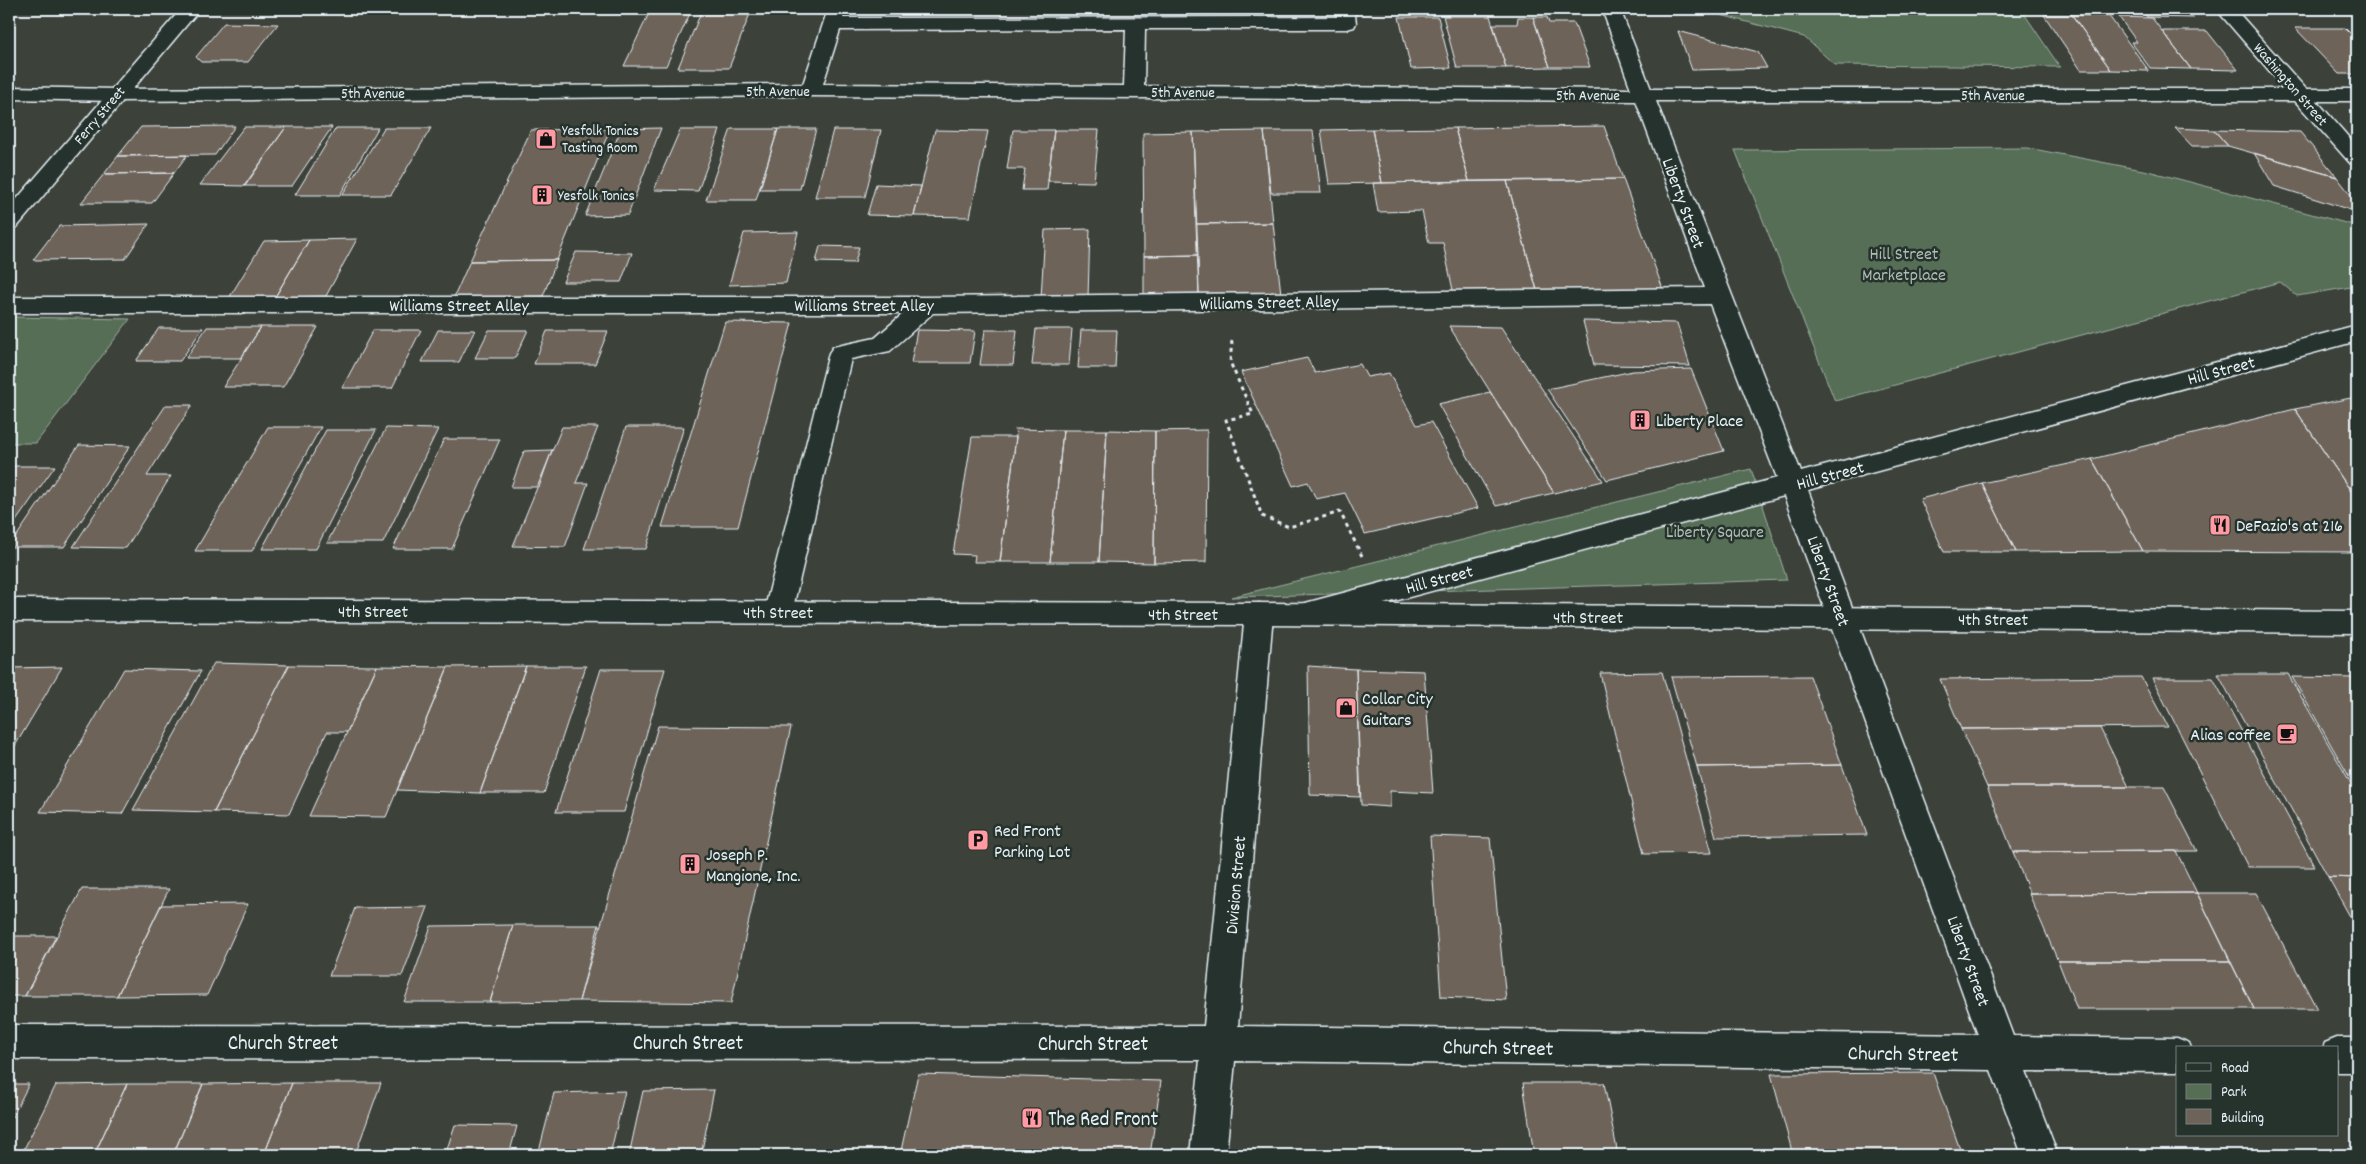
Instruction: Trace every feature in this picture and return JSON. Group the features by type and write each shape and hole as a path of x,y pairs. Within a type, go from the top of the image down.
{"street":[{"name":"Ferry Street","path":"9,222 191,9"},
{"path":"811,90 835,16 1049,16 1347,23 1346,9"},
{"name":"Liberty Street","path":"1611,9 1719,296 1794,484 2040,1155"},
{"name":"Washington Street","path":"2225,9 2357,159"},
{"path":"1127,19 1134,92"},
{"name":"5th Avenue","path":"9,93 116,95 811,90 1644,95 2357,95"},
{"name":"Williams Street Alley","path":"9,305 927,305 1719,296"},
{"path":"778,612 841,353 882,345 927,305"},
{"name":"Hill Street","path":"1303,615 2357,333"},
{"name":"4th Street","path":"9,610 1259,614 2357,622"},
{"name":"Division Street","path":"1208,1155 1259,614"},
{"name":"Church Street","path":"9,1042 1220,1043 2176,1055"},
{"path":"2338,1055 2357,1055"}],"path":[{"path":"1235,374 1253,414 1226,420 1262,516 1289,526 1340,512 1380,594"}],"green space":[{"path":"1698,9 2021,9 2060,67 1835,65 1804,37"},
{"name":"Hill Street Marketplace","path":"2028,148 2148,171 2357,226 2357,286 2297,296 2280,282 1835,401 1735,150"},
{"path":"9,317 130,319 36,443 9,443"},
{"name":"Liberty Square","path":"1751,469 1787,580 1231,597"}],"building":[{"path":"651,9 692,9 666,66 624,66"},
{"path":"2095,9 2187,9 2194,18 2147,17 2143,12 2097,12"},
{"path":"702,10 751,11 729,68 678,68"},
{"path":"2044,15 2072,15 2111,70 2081,70"},
{"path":"2072,15 2109,16 2149,71 2111,70"},
{"path":"1443,16 1490,16 1506,68 1457,68"},
{"path":"1399,17 1438,17 1451,68 1411,69"},
{"path":"1518,17 1533,17 1550,67 1506,68 1493,24 1517,24"},
{"path":"1533,17 1547,17 1549,23 1574,23 1590,67 1550,67"},
{"path":"2119,17 2152,18 2191,69 2150,68 2131,42 2137,42"},
{"path":"224,23 278,24 248,62 201,62 196,57"},
{"path":"2295,28 2345,28 2357,40 2357,74 2339,74"},
{"path":"1678,31 1758,52 1767,68 1692,70"},
{"path":"2162,31 2207,31 2238,70 2191,69"},
{"path":"235,126 215,155 118,156 141,127"},
{"path":"1604,126 1623,179 1469,181 1455,128"},
{"path":"244,127 286,127 245,186 200,185"},
{"path":"286,127 332,127 292,186 244,186"},
{"path":"336,128 378,128 340,195 295,195"},
{"path":"384,128 431,128 391,195 342,195"},
{"path":"661,128 628,215 585,216 621,129"},
{"path":"1455,128 1469,181 1382,183 1372,129"},
{"path":"2175,128 2214,130 2228,146 2192,146"},
{"name":"Yesfolk Tonics","path":"610,129 557,260 470,261 531,130"},
{"path":"731,129 778,129 756,200 706,200"},
{"path":"778,129 816,129 800,189 760,189"},
{"path":"1372,129 1382,183 1329,184 1321,130"},
{"path":"680,130 720,130 698,191 654,190"},
{"path":"833,130 881,130 865,197 815,197"},
{"path":"935,130 988,131 970,217 914,216"},
{"path":"1013,130 1054,130 1047,190 1022,190 1025,169 1007,169"},
{"path":"1054,130 1099,130 1094,182 1048,181"},
{"path":"2214,130 2300,132 2337,177 2228,146"},
{"path":"1264,131 1313,131 1321,193 1271,193"},
{"path":"1264,131 1273,223 1196,224 1193,132"},
{"path":"1193,132 1198,255 1144,256 1143,133"},
{"path":"2254,153 2337,177 2357,203 2357,212 2274,186"},
{"path":"187,155 174,173 104,174 118,156"},
{"path":"174,173 152,203 81,203 104,174"},
{"path":"1623,179 1664,292 1538,294 1507,181"},
{"path":"1507,181 1538,294 1454,295 1443,243 1429,243 1422,211 1378,212 1373,183"},
{"path":"876,184 921,186 914,216 867,215"},
{"path":"1273,223 1281,294 1199,295 1196,224"},
{"path":"149,224 125,259 33,260 59,226"},
{"path":"1090,229 1088,298 1041,298 1045,230"},
{"path":"798,232 786,283 729,285 744,233"},
{"path":"357,239 326,296 275,297 309,240"},
{"path":"309,240 275,297 229,298 264,241"},
{"path":"820,246 859,247 855,263 816,262"},
{"path":"576,252 632,253 621,282 563,282"},
{"path":"1198,255 1199,295 1144,295 1144,256"},
{"path":"557,260 543,296 454,297 470,261"},
{"path":"1583,321 1677,323 1690,366 1594,365"},
{"path":"725,322 792,323 738,527 662,527"},
{"path":"1449,326 1501,327 1603,481 1554,493"},
{"path":"207,327 261,327 241,358 186,358"},
{"path":"261,327 318,327 283,387 223,387"},
{"path":"159,328 203,328 180,361 136,361"},
{"path":"1036,329 1072,329 1069,365 1032,365"},
{"path":"373,330 421,330 392,388 342,388"},
{"path":"438,330 475,330 459,362 422,362"},
{"path":"489,330 528,330 515,358 475,358"},
{"path":"917,330 975,331 970,363 911,363"},
{"path":"985,330 1017,330 1013,365 980,365"},
{"path":"1081,330 1117,330 1115,368 1078,368"},
{"path":"547,331 608,331 595,364 534,364"},
{"path":"1307,358 1315,373 1360,364 1367,377 1389,373 1417,425 1431,422 1478,508 1365,534 1345,493 1316,499 1308,482 1293,486 1241,372"},
{"name":"Liberty Place","path":"1691,369 1724,451 1607,480 1547,389 1633,371"},
{"path":"1490,392 1554,493 1496,506 1438,404"},
{"path":"2356,397 2357,487 2348,487 2295,409"},
{"path":"166,405 192,405 147,476 171,476 126,548 73,547"},
{"path":"2295,409 2357,500 2357,552 2143,551 2092,459"},
{"path":"268,427 321,427 252,551 195,551"},
{"path":"562,427 598,427 576,483 588,483 565,547 513,546"},
{"path":"626,427 684,427 646,549 584,549"},
{"path":"386,428 438,429 383,543 327,543"},
{"path":"1015,429 1063,430 1050,562 1000,562 1016,437"},
{"path":"326,430 376,430 316,549 262,549"},
{"path":"1063,430 1107,430 1099,562 1050,562"},
{"path":"1107,430 1155,431 1154,563 1099,562"},
{"path":"1207,430 1206,562 1154,563 1155,431"},
{"path":"972,437 1016,437 1000,562 974,562 975,555 953,554"},
{"path":"444,439 500,439 452,549 393,549"},
{"path":"79,445 130,446 64,547 9,547"},
{"path":"552,450 539,487 511,487 524,451"},
{"path":"2092,459 2143,551 2016,552 1982,483"},
{"path":"9,466 55,466 9,531"},
{"path":"1982,483 2016,552 1944,552 1920,499"},
{"path":"2348,487 2357,487 2357,500"},
{"path":"214,663 289,665 214,812 133,810"},
{"path":"289,665 377,666 347,732 327,732 289,814 214,812"},
{"path":"377,666 448,667 386,817 309,816"},
{"path":"526,666 586,666 544,793 480,793"},
{"path":"526,666 480,793 397,790 448,667"},
{"path":"1308,666 1356,669 1360,797 1310,795"},
{"path":"62,667 9,756 9,668"},
{"path":"124,669 201,671 122,814 40,812"},
{"path":"601,669 665,669 624,812 556,812"},
{"path":"1356,669 1424,671 1433,793 1390,791 1390,807 1361,805"},
{"path":"1662,672 1712,853 1644,854 1600,673"},
{"name":"Alias coffee","path":"2218,674 2288,674 2357,794 2357,878 2328,877"},
{"path":"1810,676 1842,765 1697,767 1671,677"},
{"path":"2141,677 2168,727 1961,729 1940,679"},
{"path":"2292,677 2355,678 2357,681 2357,790"},
{"path":"2152,678 2213,678 2315,867 2248,867"},
{"name":"Joseph P. Mangione, Inc.","path":"658,726 791,727 731,1003 579,1001"},
{"path":"2100,728 2129,787 1987,787 1961,729"},
{"path":"1842,765 1867,835 1716,837 1697,767"},
{"path":"1987,787 2164,787 2197,851 2013,852"},
{"path":"1430,836 1490,838 1506,1000 1441,997"},
{"path":"2176,851 2197,893 2030,894 2013,852"},
{"path":"2328,877 2357,878 2357,929"},
{"path":"82,889 169,889 117,996 25,996"},
{"path":"2197,893 2230,961 2058,961 2029,894"},
{"path":"2197,893 2256,893 2317,1009 2254,1009"},
{"path":"248,904 207,995 117,996 161,905"},
{"path":"428,907 402,976 329,976 355,908"},
{"path":"513,925 490,1002 404,1002 431,926"},
{"path":"513,925 599,925 579,1001 490,1002"},
{"path":"9,936 56,936 25,996 9,996"},
{"path":"2058,961 2230,961 2254,1009 2077,1009"},
{"path":"1933,1073 1962,1155 1793,1155 1771,1074"},
{"name":"The Red Front","path":"918,1074 1161,1081 1150,1155 900,1155"},
{"path":"292,1083 381,1083 355,1155 264,1155"},
{"path":"292,1083 264,1155 173,1155 203,1084"},
{"path":"1523,1083 1604,1083 1618,1155 1534,1155"},
{"path":"9,1084 29,1084 9,1123"},
{"path":"127,1084 203,1084 173,1155 94,1155"},
{"path":"127,1084 94,1155 21,1155 56,1085"},
{"path":"714,1090 701,1155 629,1155 643,1091"},
{"path":"625,1091 610,1155 538,1155 554,1093"},
{"path":"455,1125 517,1126 509,1155 445,1155"}],"place":[{"name":"Yesfolk Tonics Tasting Room","path":"546,139"},
{"name":"Yesfolk Tonics","path":"542,195"},
{"name":"Liberty Place","path":"1640,420"},
{"name":"DeFazio's at 216","path":"2220,525"},
{"name":"Collar City Guitars","path":"1346,708"},
{"name":"Alias coffee","path":"2287,734"},
{"name":"Red Front Parking Lot","path":"978,840"},
{"name":"Joseph P. Mangione, Inc.","path":"690,864"},
{"name":"The Red Front","path":"1032,1118"}]}
